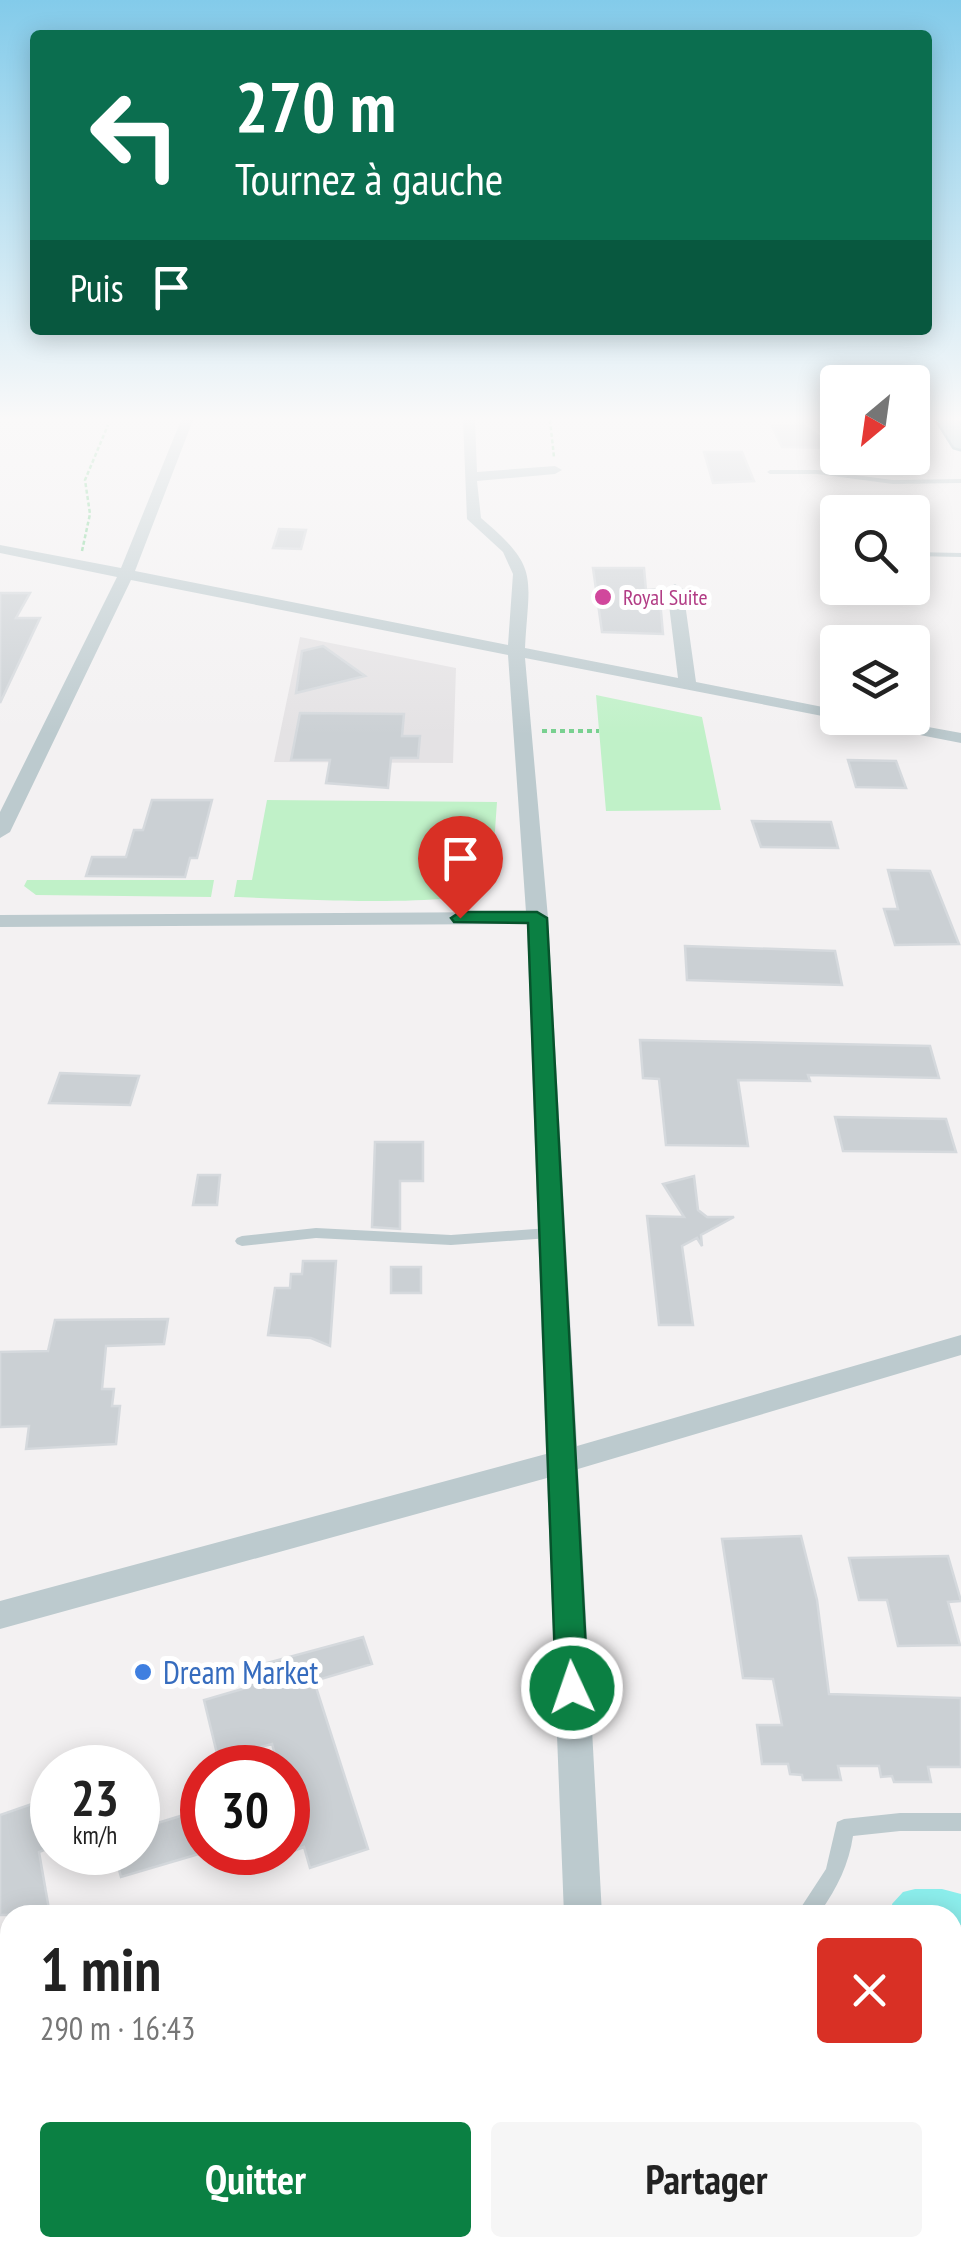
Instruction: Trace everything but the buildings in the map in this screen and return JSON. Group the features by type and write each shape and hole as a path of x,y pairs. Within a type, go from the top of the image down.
{"street":[{"path":"0,832 128,573 146,525"},
{"path":"481,525 510,550 520,574 516,653 537,918 583,1905"},
{"path":"4,552 128,573 820,712"},
{"path":"675,589 688,687"},
{"path":"930,732 961,738"},
{"path":"0,921 537,918"},
{"path":"0,1614 561,1462 961,1345"}],"lane":[{"path":"930,554 961,555"},
{"path":"242,1240 316,1233 451,1240 549,1233"},
{"path":"814,1905 830,1884 842,1856 844,1828 900,1822 961,1822"}],"path":[{"path":"80,564 88,525"},
{"path":"522,731 599,731"}],"shaded area":[{"path":"300,637 456,668 453,763 274,762"}],"green space":[{"path":"596,695 702,717 721,810 606,811"},
{"path":"267,800 497,802 491,887 475,894 410,901 234,897 237,880 252,880"},
{"path":"27,880 214,880 211,897 36,895 24,886"}],"water":[{"path":"942,1889 961,1894 961,1905 892,1905 903,1892"}],"place":[{"name":"Royal Suite","path":"603,597"},
{"name":"Dream Market","path":"143,1672"}],"route":[{"path":"460,918 537,918 572,1688"}]}
